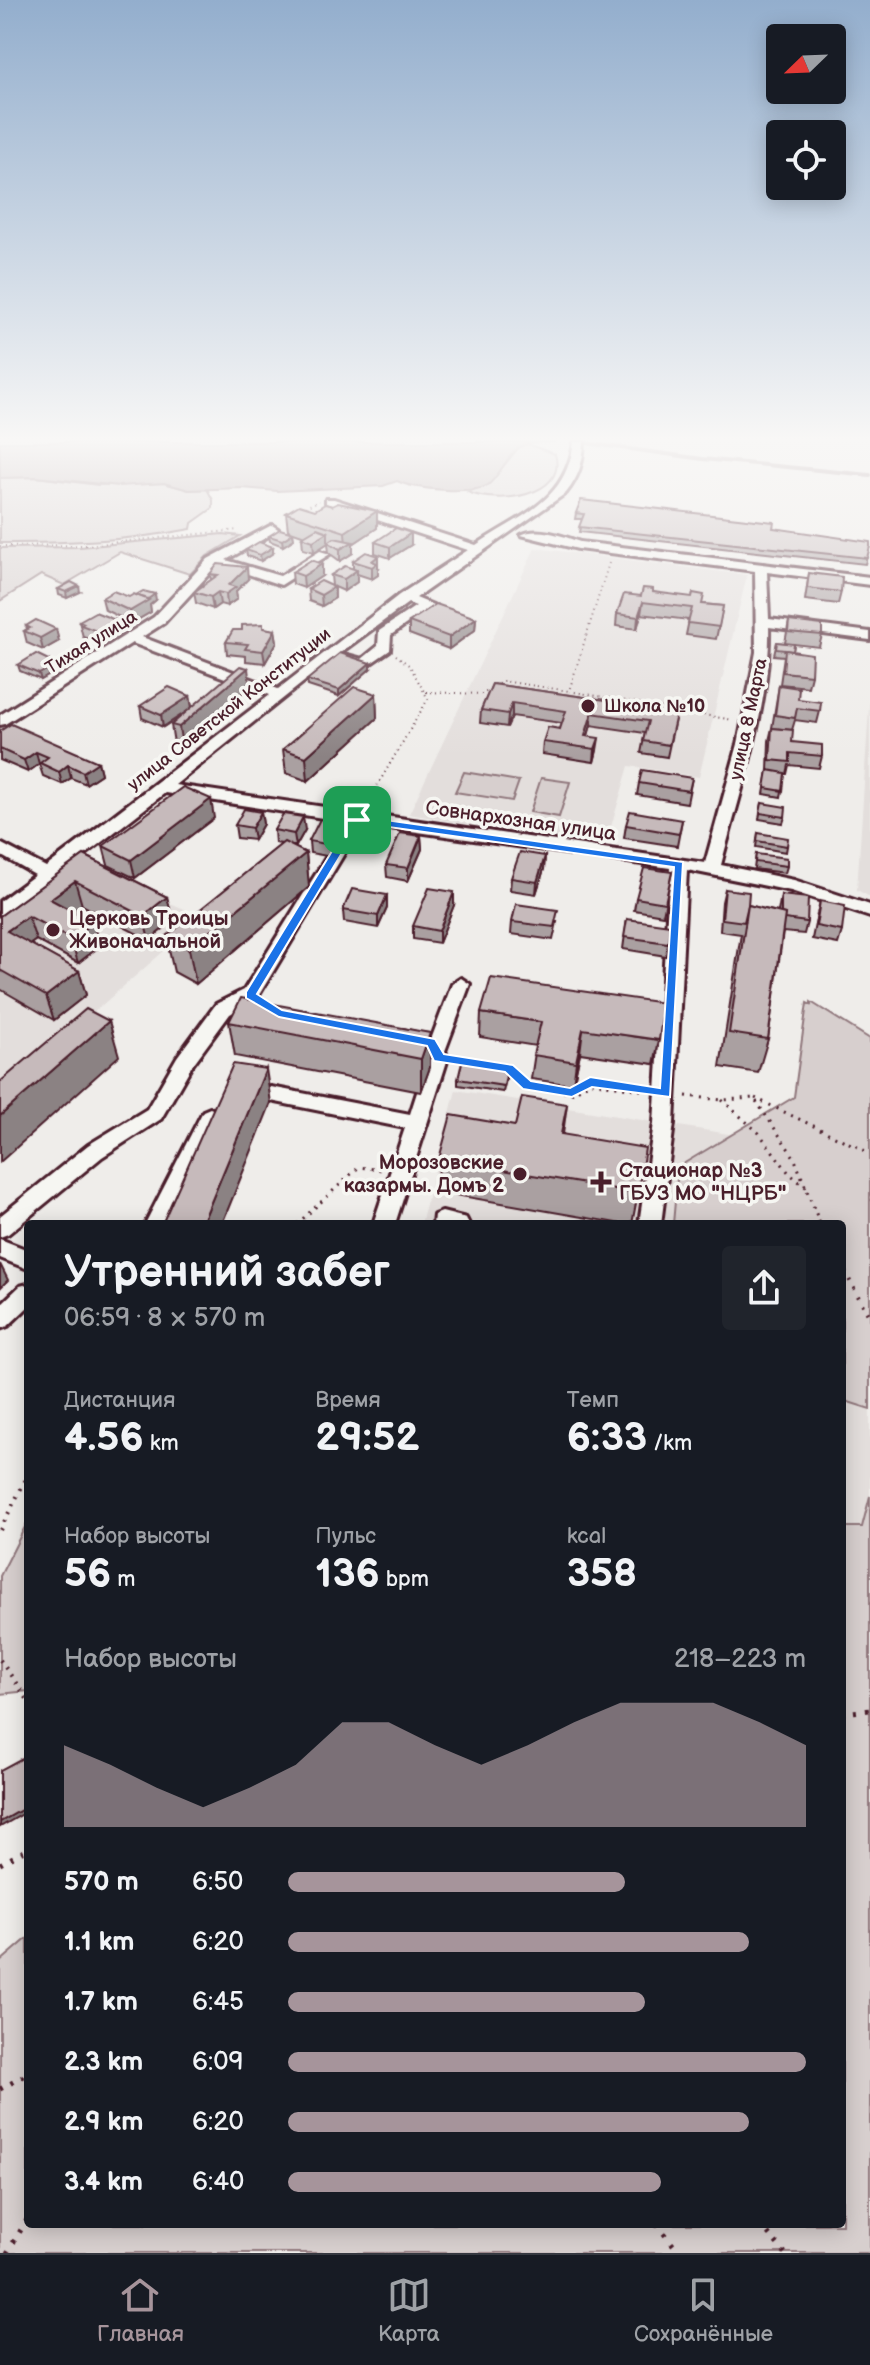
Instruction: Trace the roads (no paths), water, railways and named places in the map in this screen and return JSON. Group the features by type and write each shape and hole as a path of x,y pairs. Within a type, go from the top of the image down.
{"street":[{"name":"Тихая улица","path":"0,721 159,620 212,562 239,547"},
{"name":"улица Советской Конституции","path":"0,909 162,788 365,627 481,547"},
{"path":"598,547 870,581"},
{"path":"212,562 223,562 281,581 324,554"},
{"name":"улица 8 Марта","path":"712,869 749,723 763,652 761,567"},
{"path":"330,654 364,664 426,605 404,598"},
{"path":"762,622 870,636"},
{"path":"365,627 385,641"},
{"path":"132,638 279,694"},
{"name":"Совнархозная улица","path":"162,788 357,820 712,869 826,892 870,911"},
{"path":"0,1228 95,1151 154,1114 184,1062 223,1009 250,995 357,820"},
{"path":"0,848 48,875"},
{"path":"651,1220 664,1123 679,864"},
{"path":"385,1220 438,1058 437,1049 461,984"},
{"path":"250,995 269,1007"},
{"path":"385,1033 431,1042 437,1049"},
{"path":"271,1094 417,1123"},
{"path":"158,1220 210,1116"},
{"path":"0,1248 24,1258"},
{"path":"0,1319 24,1297"}],"place":[{"name":"Школа №10","path":"588,706"},
{"name":"Церковь Троицы Живоначальной","path":"53,930"},
{"name":"Морозовские казармы. Домъ 2","path":"520,1174"},
{"name":"Стационар №3 ГБУЗ МО \"НЦРБ\"","path":"601,1182"}]}
